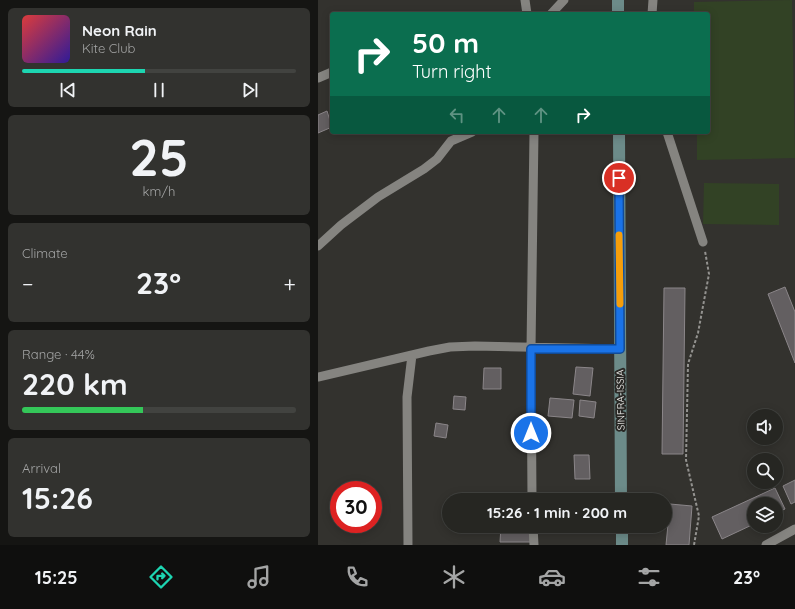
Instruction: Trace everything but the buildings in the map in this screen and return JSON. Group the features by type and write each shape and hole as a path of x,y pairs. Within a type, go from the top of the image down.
{"main road":[{"path":"618,0 618,12"},
{"name":"SINFRA-ISSIA","path":"619,134 621,493"},
{"path":"622,533 622,545"}],"street":[{"path":"525,0 527,12"},
{"path":"553,12 564,0"},
{"path":"652,12 653,0"},
{"path":"318,78 330,73"},
{"path":"318,246 341,225 378,197 424,169 437,159 452,141 468,134"},
{"path":"532,493 531,349 534,134"},
{"path":"668,134 703,242"},
{"path":"318,377 450,347 475,346 531,349 620,349"},
{"path":"408,545 407,397 412,355"},
{"path":"766,545 795,529"},
{"path":"533,533 534,545"}],"path":[{"path":"694,545 698,516 686,460 688,364 698,333 709,274 703,242"}],"green space":[{"path":"792,0 795,158 697,160 697,134 710,134 710,12 694,12 694,2"},
{"path":"704,183 779,184 779,225 703,224"}],"slow traffic":[{"path":"619,235 620,304"}],"route":[{"path":"531,433 531,349 620,349 619,178"}]}
